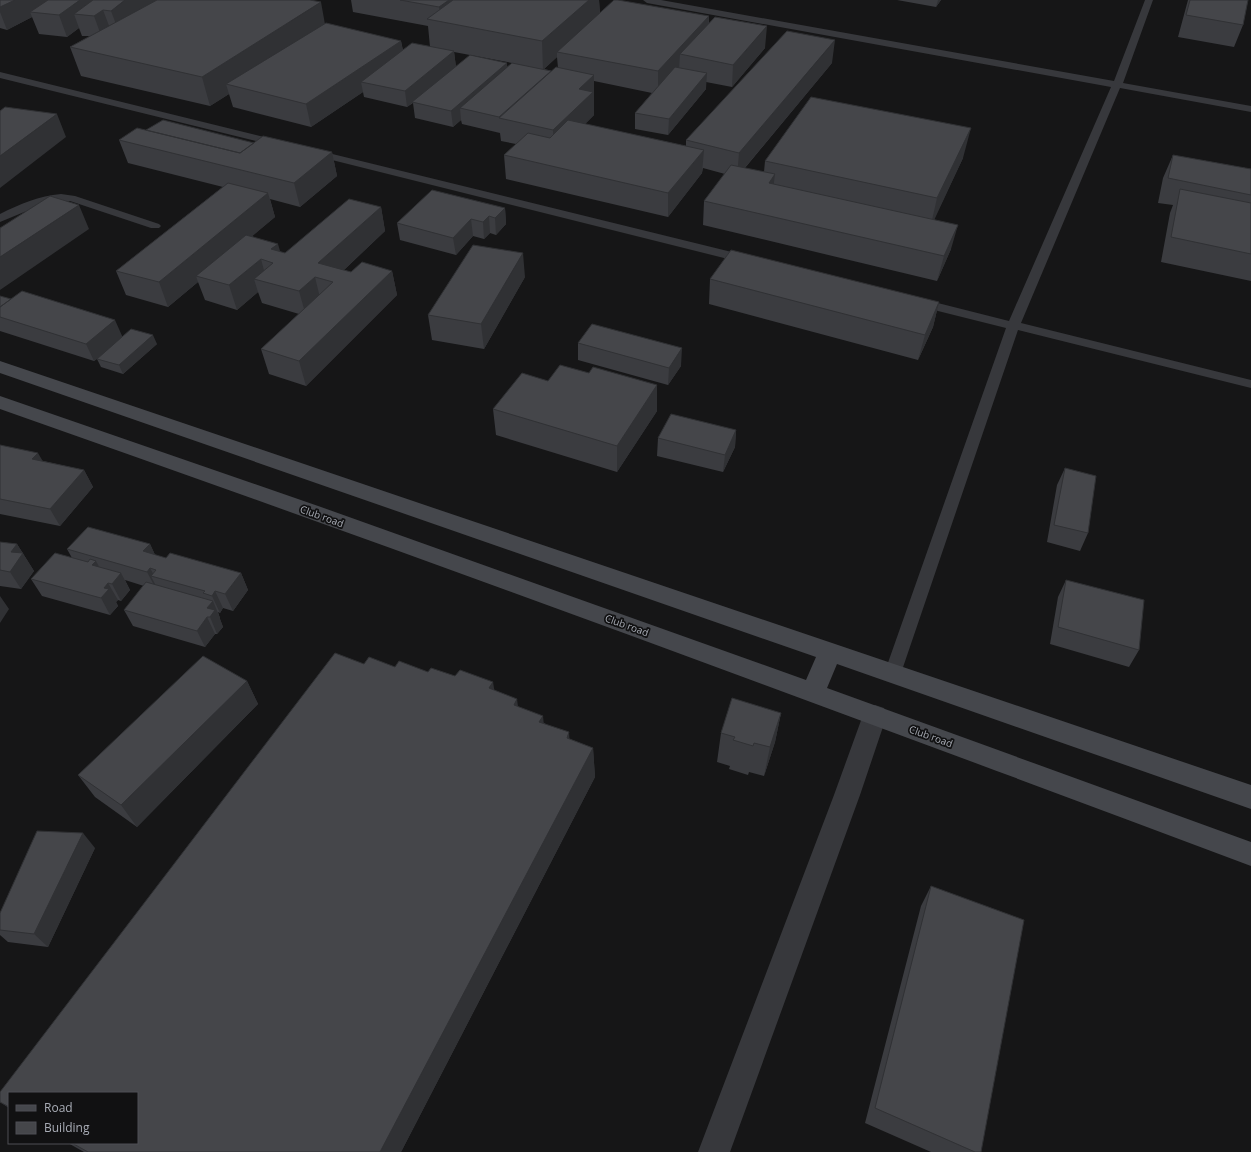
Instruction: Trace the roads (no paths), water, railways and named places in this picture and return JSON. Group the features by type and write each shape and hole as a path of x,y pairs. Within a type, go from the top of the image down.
{"main road":[{"path":"0,367 1251,797"},
{"name":"Club road","path":"0,402 813,692 1251,854"},
{"path":"813,692 830,652"}],"street":[{"path":"714,1152 847,795 875,715"}],"lane":[{"path":"647,0 1251,109"},
{"path":"893,674 1013,326 1117,85 1149,0"},
{"path":"0,75 757,262"},
{"path":"0,219 28,204 57,196 71,198 155,226"},
{"path":"904,299 1251,384"}]}
